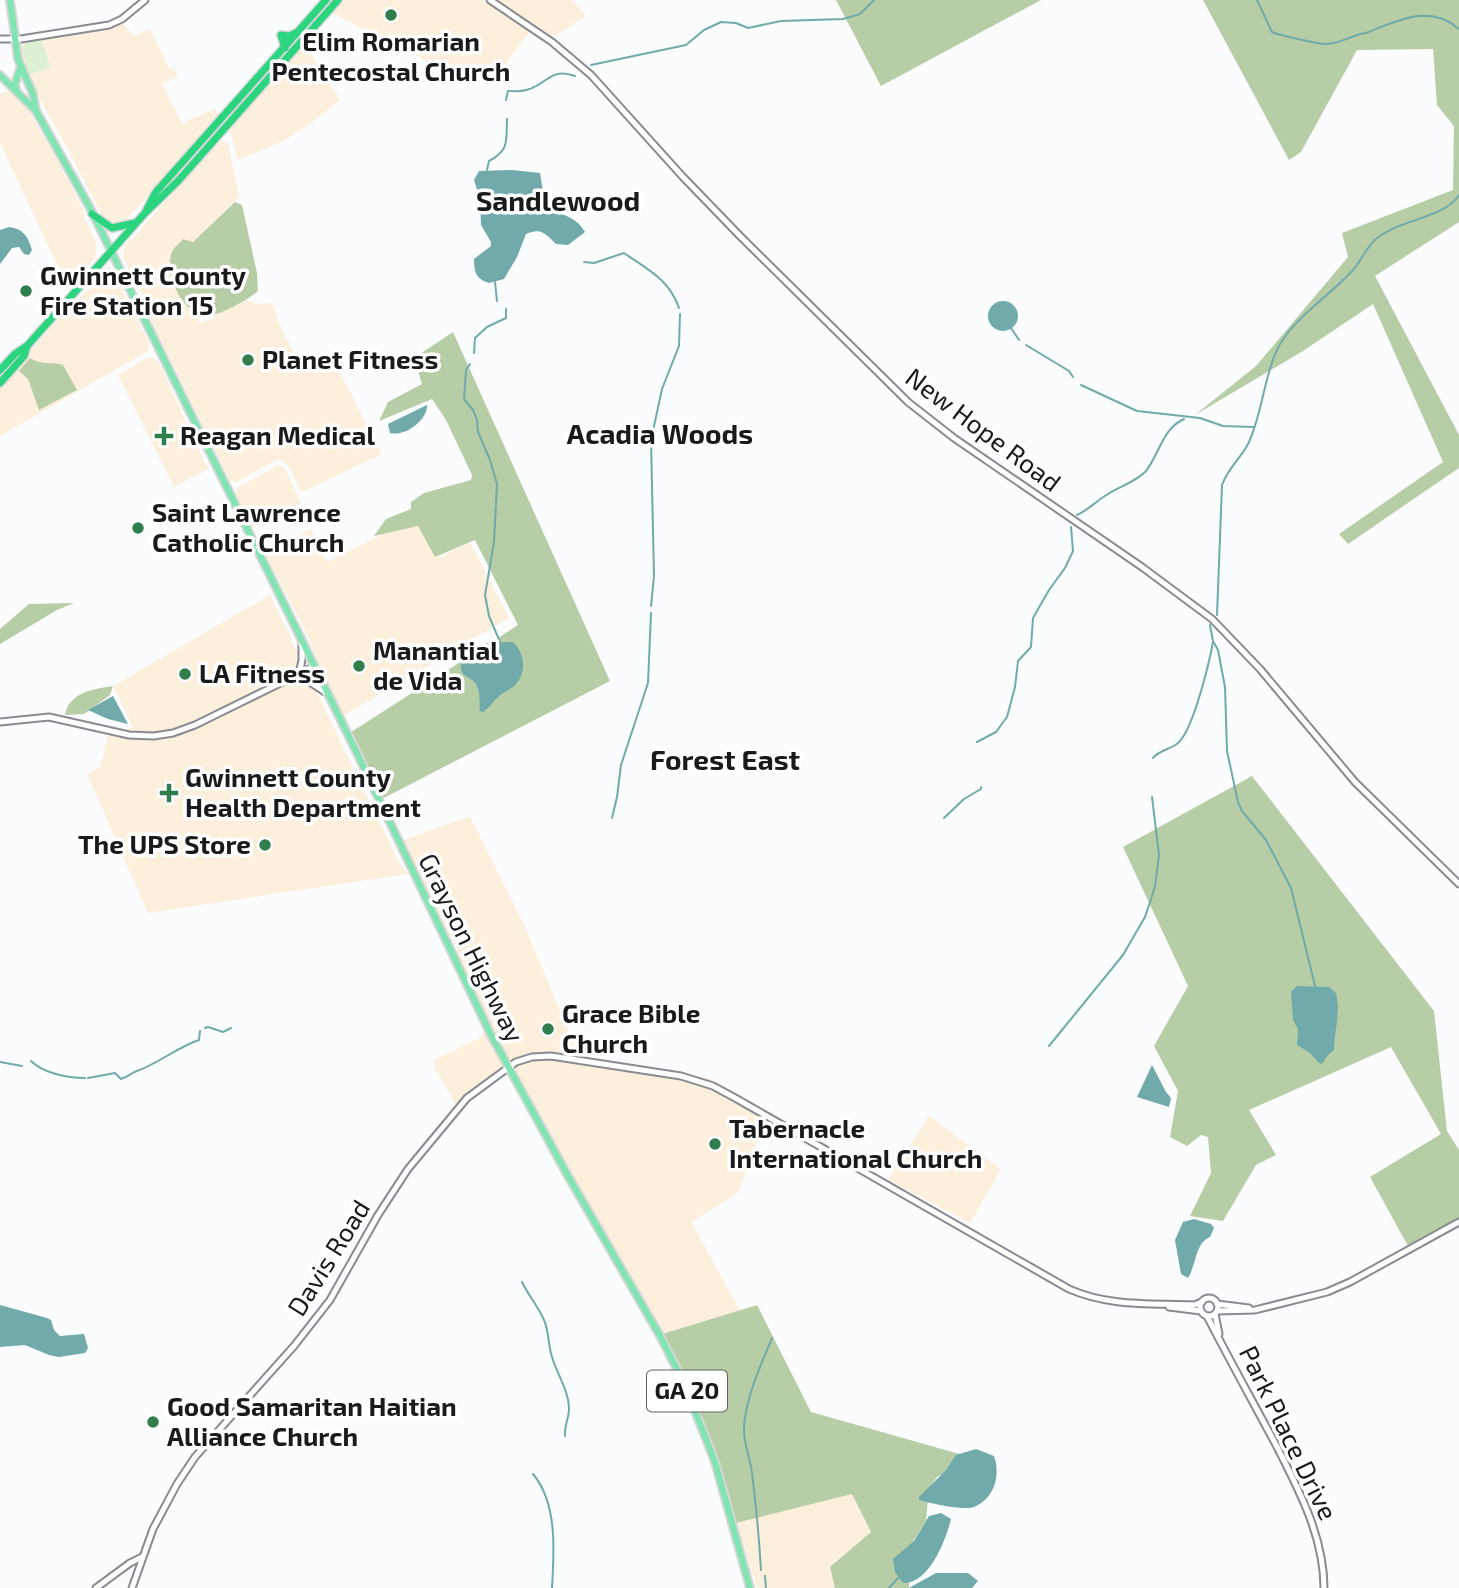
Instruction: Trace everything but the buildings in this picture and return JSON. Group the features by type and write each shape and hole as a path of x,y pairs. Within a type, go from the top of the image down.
{"highway":[{"path":"145,213 156,192 285,48 281,35 289,36 300,31 326,0"},
{"path":"0,370 27,346 110,251 178,181 338,0"},
{"path":"92,214 113,228 136,223"},
{"path":"85,279 109,272 115,273 126,283"},
{"path":"0,383 24,356 27,346"}],"main road":[{"path":"10,0 21,67 33,94 36,111"},
{"path":"16,90 15,84 21,67"},
{"path":"0,75 36,111"},
{"name":"Grayson Highway","path":"36,111 92,214 508,1067 684,1383 715,1462 750,1588"}],"street":[{"path":"0,39 109,25 122,19 145,0"},
{"name":"New Hope Road","path":"490,0 552,42 591,75 730,226 908,402 954,438 1150,572 1212,619 1260,669 1355,782 1459,884"},
{"path":"299,674 302,644"},
{"path":"0,722 49,717 122,734 160,735 195,725 313,667"},
{"path":"287,680 299,677 326,692"},
{"name":"Davis Road","path":"132,1588 153,1529 177,1483 195,1457 294,1346 330,1300 378,1215 408,1169 467,1098 508,1067 532,1057 558,1056 668,1073 703,1082 729,1094 1069,1289 1115,1302 1152,1304"},
{"path":"1152,1304 1201,1311 1208,1316 1216,1310 1259,1309 1327,1292 1459,1222"},
{"path":"1152,1304 1194,1305 1210,1299 1216,1310"},
{"path":"1201,1311 1202,1302"},
{"name":"Park Place Drive","path":"1216,1310 1215,1323 1219,1337"},
{"name":"Park Place Drive","path":"1208,1316 1309,1515 1320,1551 1324,1588"},
{"path":"96,1588 130,1563 142,1558"}],"shaded area":[{"path":"341,0 482,0 530,31 499,73 431,63 330,12"},
{"path":"493,0 573,0 586,16 550,36"},
{"path":"122,22 133,36 150,29 170,70 174,68 178,77 162,84 182,123 215,109 218,114 189,152 119,227 105,221 32,86 20,50 24,42 111,28"},
{"path":"302,48 308,49 340,100 284,141 238,160 229,128"},
{"path":"11,89 26,106 50,147 83,209 97,245 95,258 68,288 0,143 0,94"},
{"path":"218,142 228,143 239,197 174,262 200,323 214,318 212,310 238,299 262,304 272,302 302,370 332,357 381,452 380,455 304,491 300,490 289,466 281,460 236,482 230,481 123,257 125,245"},
{"path":"103,274 117,279 149,343 148,351 0,436 0,386 54,324"},
{"path":"152,357 158,361 205,463 210,468 174,487 118,375"},
{"path":"278,465 285,469 301,503 252,528 236,494 237,488"},
{"path":"417,517 439,558 470,542 509,618 343,716 304,629 264,552 311,529 327,562"},
{"path":"270,595 398,861 408,874 148,913 87,774 100,767 108,736 133,727 113,686"},
{"path":"470,816 525,927 579,1056 708,1078 768,1114 738,1193 691,1222 740,1310 659,1335 503,1067 456,1105 435,1069 434,1060 480,1038 486,1028 456,946 396,843"},
{"path":"929,1116 1001,1169 970,1223 888,1180"},
{"path":"852,1493 871,1532 830,1567 835,1588 757,1588 736,1523"}],"green space":[{"path":"836,0 1041,0 881,86"},
{"path":"1203,0 1459,0 1459,222 1375,276 1459,435 1459,468 1348,544 1339,534 1443,462 1373,304 1303,351 1195,415 1256,366 1348,257 1342,233 1453,190 1454,126 1437,105 1433,49 1357,50 1301,152 1289,160"},
{"path":"41,38 50,67 29,75 22,49 27,41"},
{"path":"235,202 242,205 257,273 258,291 224,311 203,316 188,307 176,290 170,269 172,252 183,239 193,242"},
{"path":"453,332 610,681 378,801 348,734 518,625 475,540 435,557 418,526 374,536 386,519 411,509 411,502 424,493 471,480 472,475 446,420 432,399 379,421 388,402 422,384 414,358"},
{"path":"30,358 63,365 77,390 39,410 28,379 19,371"},
{"path":"74,603 57,610 0,644 0,629 29,604"},
{"path":"113,686 110,695 84,714 65,715 67,707 83,693"},
{"path":"1252,776 1434,1011 1447,1131 1459,1150 1459,1220 1408,1246 1370,1177 1441,1134 1391,1047 1249,1110 1276,1155 1256,1165 1223,1221 1190,1216 1211,1173 1208,1137 1201,1135 1187,1146 1170,1137 1178,1091 1154,1046 1188,986 1123,847"},
{"path":"757,1305 811,1412 970,1457 937,1477 929,1488 926,1521 912,1543 909,1588 835,1588 830,1567 871,1532 852,1494 736,1523 682,1375 659,1335"}],"water":[{"path":"479,171 540,173 545,204 576,221 585,232 568,245 556,244 539,231 526,234 504,279 489,283 479,277 475,268 474,259 491,246 491,242 481,225 480,199 474,180"},
{"path":"9,227 25,234 32,250 29,255 24,254 19,247 12,248 0,264 0,230"},
{"path":"1003,301 1009,302 1017,310 1017,322 1009,330 1003,331 997,330 989,322 988,316 989,310 997,302"},
{"path":"427,405 424,416 415,426 396,434 390,433 388,424"},
{"path":"513,642 522,659 521,677 483,712 480,711 478,687 462,672 461,664 477,646"},
{"path":"113,696 128,724 88,710"},
{"path":"1297,986 1329,987 1336,993 1338,1015 1334,1050 1320,1064 1310,1053 1297,1045 1298,1029 1293,1020 1291,992"},
{"path":"1152,1065 1171,1098 1169,1107 1137,1097"},
{"path":"1194,1219 1211,1224 1214,1228 1210,1237 1201,1244 1188,1278 1181,1274 1175,1240 1183,1222"},
{"path":"0,1305 51,1320 54,1330 60,1336 84,1334 88,1348 85,1353 59,1357 25,1345 0,1347"},
{"path":"976,1449 994,1456 996,1464 996,1479 987,1498 969,1508 919,1500 956,1455"},
{"path":"941,1513 951,1519 935,1559 921,1576 903,1583 895,1572 893,1559 914,1541 929,1516"},
{"path":"936,1573 968,1573 978,1581 972,1588 909,1588"}],"waterway":[{"path":"591,65 686,45 704,30 721,22 736,23 748,28 781,21 843,19 860,14 874,0"},
{"path":"1257,0 1272,32 1318,43 1338,42 1413,17 1437,17 1459,29"},
{"path":"506,100 508,91 533,88 554,75 575,76"},
{"path":"487,170 489,161 501,153 506,144 507,119"},
{"path":"1217,615 1222,485 1253,433 1272,363 1282,340 1300,319 1344,280 1375,240 1396,227 1443,209 1459,195"},
{"path":"584,262 594,263 624,253 663,282 679,308"},
{"path":"495,282 497,301"},
{"path":"474,353 475,338 487,327 506,318 506,309"},
{"path":"651,606 654,576 651,440 662,389 679,346 680,314"},
{"path":"1011,328 1019,340"},
{"path":"1026,345 1069,371 1073,377"},
{"path":"470,364 466,370 464,399 477,420 478,432 497,484 494,542 485,595 489,616 500,642"},
{"path":"1081,385 1137,411 1200,418 1223,426 1254,427"},
{"path":"1077,515 1142,475 1166,435 1184,419"},
{"path":"977,742 996,732 1007,717 1018,661 1031,647 1033,618 1073,551 1071,527"},
{"path":"612,818 621,765 648,683 651,613"},
{"path":"1210,625 1225,687 1227,751 1238,802 1242,811 1266,840 1291,888 1315,986"},
{"path":"1153,758 1177,744 1185,733 1200,694 1213,642"},
{"path":"944,818 981,787"},
{"path":"1049,1046 1123,955 1145,917 1155,887 1159,855 1152,797"},
{"path":"205,1028 223,1032 231,1028"},
{"path":"88,1078 115,1073 121,1079 199,1040 200,1031"},
{"path":"31,1061 56,1074 85,1078"},
{"path":"0,1062 22,1066"},
{"path":"522,1282 544,1320 552,1357 567,1396 569,1409 565,1436"},
{"path":"761,1570 751,1467 744,1426 751,1393 772,1338"},
{"path":"533,1474 547,1499 551,1514 552,1588"},
{"path":"765,1576 766,1588"},
{"path":"889,1588 899,1577"}],"place":[{"name":"Elim Romarian Pentecostal Church","path":"391,15"},
{"name":"Gwinnett County Fire Station 15","path":"26,291"},
{"name":"Planet Fitness","path":"248,360"},
{"name":"Reagan Medical","path":"164,436"},
{"name":"Saint Lawrence Catholic Church","path":"138,528"},
{"name":"Manantial de Vida","path":"359,666"},
{"name":"LA Fitness","path":"185,674"},
{"name":"Gwinnett County Health Department","path":"169,793"},
{"name":"The UPS Store","path":"265,845"},
{"name":"Grace Bible Church","path":"548,1029"},
{"name":"Tabernacle International Church","path":"715,1144"},
{"name":"Good Samaritan Haitian Alliance Church","path":"153,1422"}],"district":[{"name":"Sandlewood","path":"558,201"},
{"name":"Acadia Woods","path":"660,434"},
{"name":"Forest East","path":"725,760"}]}
